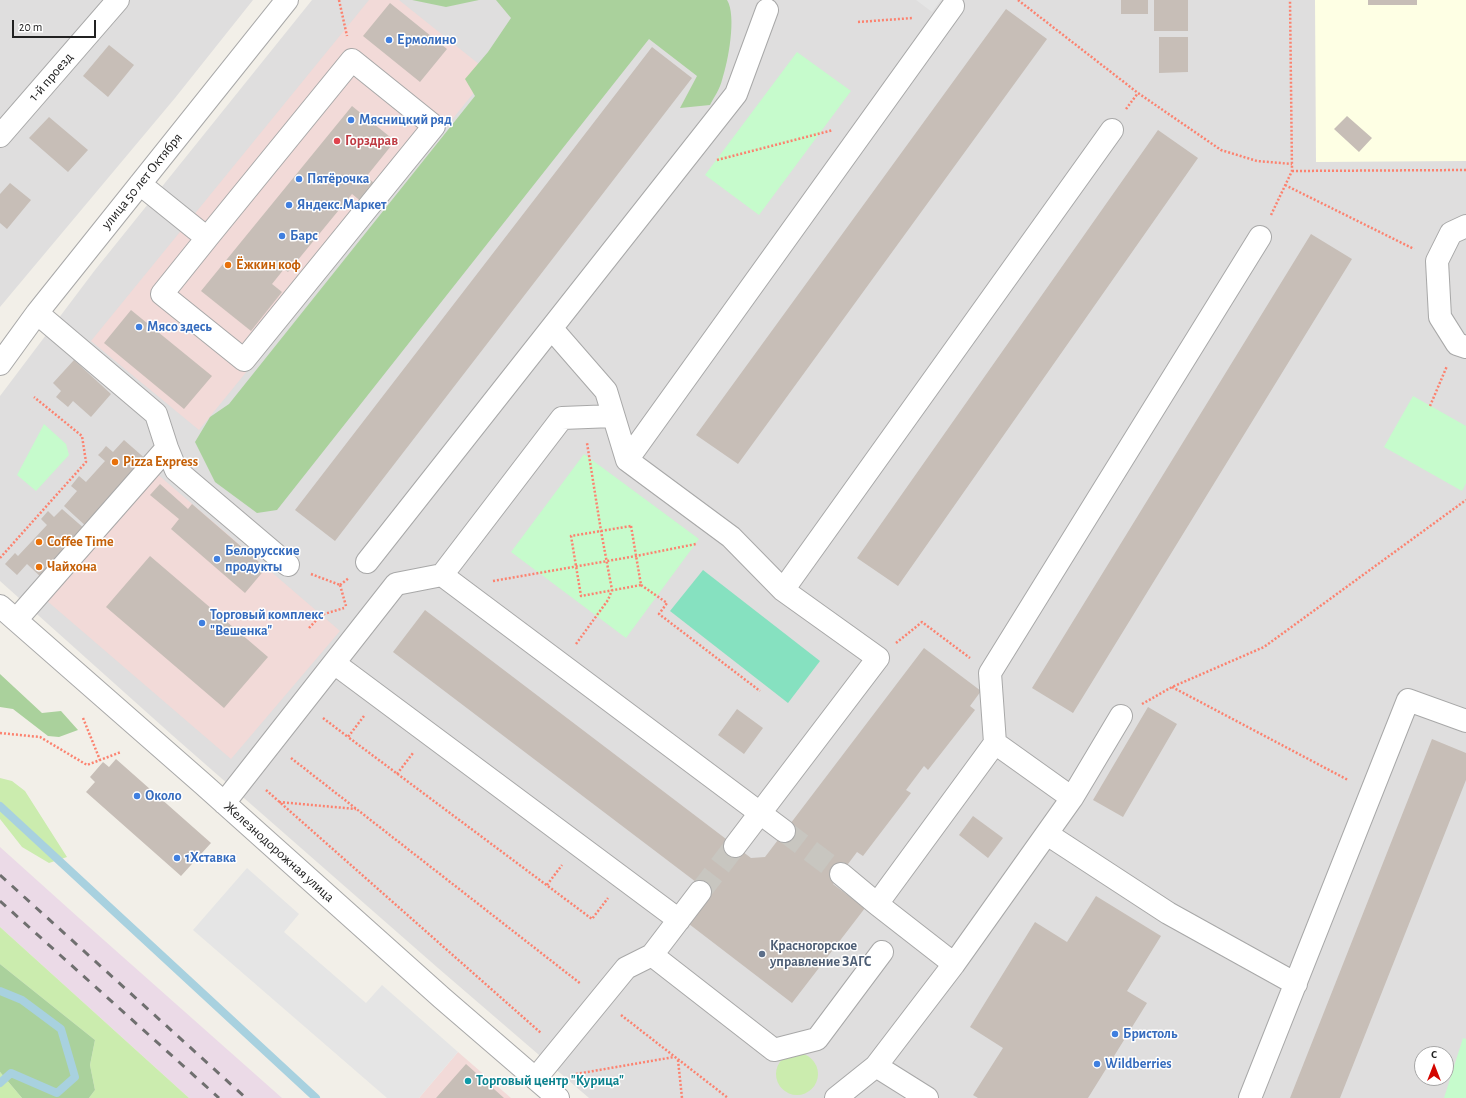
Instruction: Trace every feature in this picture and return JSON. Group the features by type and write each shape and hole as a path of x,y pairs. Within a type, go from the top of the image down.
{"street":[{"name":"1-й проезд","path":"0,136 118,0"},
{"name":"улица 50 лет Октября","path":"0,364 37,313 287,0"},
{"path":"368,562 736,94 766,3"},
{"path":"627,460 950,11"},
{"path":"352,60 434,126 244,360 162,294 207,238 352,60"},
{"path":"783,590 1112,130"},
{"path":"140,184 207,238"},
{"path":"1462,345 1440,317 1437,261 1451,233 1466,226"},
{"path":"877,904 996,743 990,673 1260,237"},
{"path":"37,313 156,414 176,470 288,565"},
{"path":"552,329 606,392 627,460 731,537 783,590 878,658 735,846"},
{"path":"450,581 562,418 613,416"},
{"path":"8,613 167,448"},
{"path":"224,803 396,584 450,581 784,831"},
{"name":"Железнодорожная улица","path":"8,613 438,994 558,1098"},
{"path":"334,663 679,920"},
{"path":"1250,1098 1408,700 1466,721"},
{"path":"836,1098 876,1066 954,964 1072,798 1121,716"},
{"path":"996,743 1072,798"},
{"path":"1046,834 1168,913 1296,984"},
{"path":"841,874 954,964"},
{"path":"536,1078 626,968 652,955 700,892"},
{"path":"652,955 774,1050 817,1039 882,952"},
{"path":"876,1066 928,1098"}],"path":[{"path":"339,0 352,60"},
{"path":"1018,0 1138,93 1221,150 1257,161 1292,164"},
{"path":"1260,237 1292,172 1290,0"},
{"path":"858,22 950,11"},
{"path":"687,157 700,164 851,125 862,134"},
{"path":"1292,172 1466,170"},
{"path":"1285,185 1437,261"},
{"path":"1430,406 1462,345"},
{"path":"0,558 86,462 82,436 34,397"},
{"path":"561,664 608,600 612,590 582,417"},
{"path":"1121,716 1172,687 1264,647 1466,500"},
{"path":"641,585 581,596 571,536 631,526 641,585 666,603 659,614 760,691"},
{"path":"450,581 576,567 731,537"},
{"path":"288,565 340,585"},
{"path":"309,628 321,615 346,607"},
{"path":"878,658 922,622 990,673"},
{"path":"1172,687 1371,792"},
{"path":"348,737 378,696"},
{"path":"303,702 592,919 623,879"},
{"path":"83,718 100,760"},
{"path":"0,733 40,738 87,765 121,752"},
{"path":"271,743 728,1098"},
{"path":"247,774 542,1035 554,1056"},
{"path":"279,802 356,809"},
{"path":"576,1074 674,1057"},
{"path":"678,1059 682,1098"}],"shaded area":[{"path":"0,0 253,0 175,98 0,307"},
{"path":"312,0 1466,0 1466,1098 589,1098 172,735 0,581 0,396 95,270"},
{"path":"369,0 399,0 490,73 199,430 91,341"},
{"path":"916,0 941,0 932,12"},
{"path":"1315,0 1466,0 1466,161 1316,162"},
{"name":"Торговый комплекс \"Вешенка\"","path":"155,472 340,631 231,759 46,600"},
{"path":"0,847 282,1098 189,1098 0,927"},
{"path":"247,868 299,914 284,932 366,1003 382,985 458,1052 419,1098 387,1098 193,930"},
{"path":"458,1052 511,1098 419,1098"}],"green space":[{"path":"412,0 479,0 446,7"},
{"path":"496,0 727,0 730,7 731,28 729,51 721,83 710,105 680,108 697,76 649,39 277,510 257,513 215,482 195,442 210,417 229,404 475,96 465,79 488,52 511,18"},
{"path":"797,52 851,91 759,215 705,175"},
{"path":"1413,396 1466,426 1466,483 1462,491 1384,447"},
{"path":"44,424 66,444 69,455 36,491 17,475"},
{"path":"584,454 699,539 626,638 511,552"},
{"path":"703,570 820,661 788,703 670,611"},
{"path":"0,674 42,713 61,711 78,730 59,737 48,736 13,709 0,707"},
{"path":"0,778 12,781 25,791 67,857 49,863 22,847 0,819"},
{"path":"0,927 189,1098 89,1098 95,1090 90,1065 95,1040 0,964"},
{"path":"0,964 95,1040 90,1065 95,1090 89,1098 22,1098 0,1072"},
{"path":"1463,1038 1466,1039 1466,1098 1444,1098 1448,1086 1454,1086 1454,1066"},
{"path":"797,1053 812,1059 818,1074 812,1089 797,1095 782,1089 776,1074 782,1059"},
{"path":"0,1072 22,1098 0,1098"}],"building":[{"path":"1121,0 1148,0 1148,14 1121,14"},
{"path":"1154,0 1188,0 1188,31 1154,31"},
{"path":"1368,0 1417,0 1417,5 1368,5"},
{"path":"390,3 447,49 420,82 363,36"},
{"path":"1006,9 1047,39 738,464 696,435"},
{"path":"1159,37 1188,37 1188,72 1159,73"},
{"path":"109,45 134,65 108,97 83,76"},
{"path":"652,47 692,78 335,541 295,510"},
{"name":"Барс","path":"352,106 395,141 366,177 377,185 363,203 352,194 288,272 284,269 272,284 282,292 251,331 201,291"},
{"path":"1347,116 1372,138 1359,152 1334,129"},
{"path":"49,117 88,150 68,172 29,138"},
{"path":"1158,130 1198,158 898,586 857,558"},
{"path":"10,183 31,200 7,229 0,223 0,194"},
{"path":"1311,234 1352,259 1073,713 1032,688"},
{"path":"131,310 212,376 184,409 104,343"},
{"path":"74,360 111,394 91,417 73,401 68,407 56,397 61,391 53,383"},
{"path":"124,440 148,461 88,528 64,506 77,491 71,486 79,476 86,482 105,461 98,455 106,446 113,452"},
{"path":"160,484 188,509 192,504 266,568 245,593 171,529 179,519 150,495"},
{"path":"62,509 86,530 42,578 27,564 17,575 5,564 15,553 18,556 47,525 41,519 48,511 54,517"},
{"path":"150,556 268,657 224,708 106,607"},
{"path":"425,610 751,858 765,857 924,648 981,691 970,706 975,710 928,770 924,766 906,790 911,793 863,856 857,852 833,884 865,908 792,1003 689,924 696,882 393,652"},
{"path":"1148,707 1177,724 1123,817 1093,800"},
{"path":"737,709 763,728 744,754 718,735"},
{"path":"1432,739 1466,753 1466,780 1340,1098 1290,1098"},
{"path":"116,759 211,843 181,876 86,792 95,782 90,777 103,762 109,767"},
{"path":"973,816 1003,838 988,858 959,835"},
{"path":"1096,896 1161,936 1127,991 1147,1003 1088,1098 978,1098 973,1095 1003,1048 970,1027 1035,922 1067,942"},
{"name":"Торговый центр \"Курица\"","path":"466,1064 504,1098 436,1098"}],"waterway":[{"path":"0,806 316,1098"},
{"path":"0,991 22,1000 61,1029 75,1077 57,1093 11,1073 0,1083"}],"tunnel":[{"path":"784,831 841,874"},
{"path":"700,892 735,846"}],"railway":[{"path":"0,875 246,1098"},
{"path":"0,901 219,1098"}],"place":[{"name":"Ермолино","path":"389,40"},
{"name":"Мясницкий ряд","path":"351,120"},
{"name":"Горздрав","path":"337,141"},
{"name":"Пятёрочка","path":"299,179"},
{"name":"Яндекс.Маркет","path":"289,205"},
{"name":"Барс","path":"282,236"},
{"name":"Ёжкин коф","path":"228,265"},
{"name":"Мясо здесь","path":"139,327"},
{"name":"Pizza Express","path":"115,462"},
{"name":"Coffee Time","path":"39,542"},
{"name":"Белорусские продукты","path":"217,559"},
{"name":"Чайхона","path":"39,567"},
{"name":"Торговый комплекс \"Вешенка\"","path":"202,623"},
{"name":"Около","path":"137,796"},
{"name":"1Хставка","path":"177,858"},
{"name":"Красногорское управление ЗАГС","path":"762,954"},
{"name":"Бристоль","path":"1115,1034"},
{"name":"Wildberries","path":"1097,1064"},
{"name":"Торговый центр \"Курица\"","path":"468,1081"}]}
